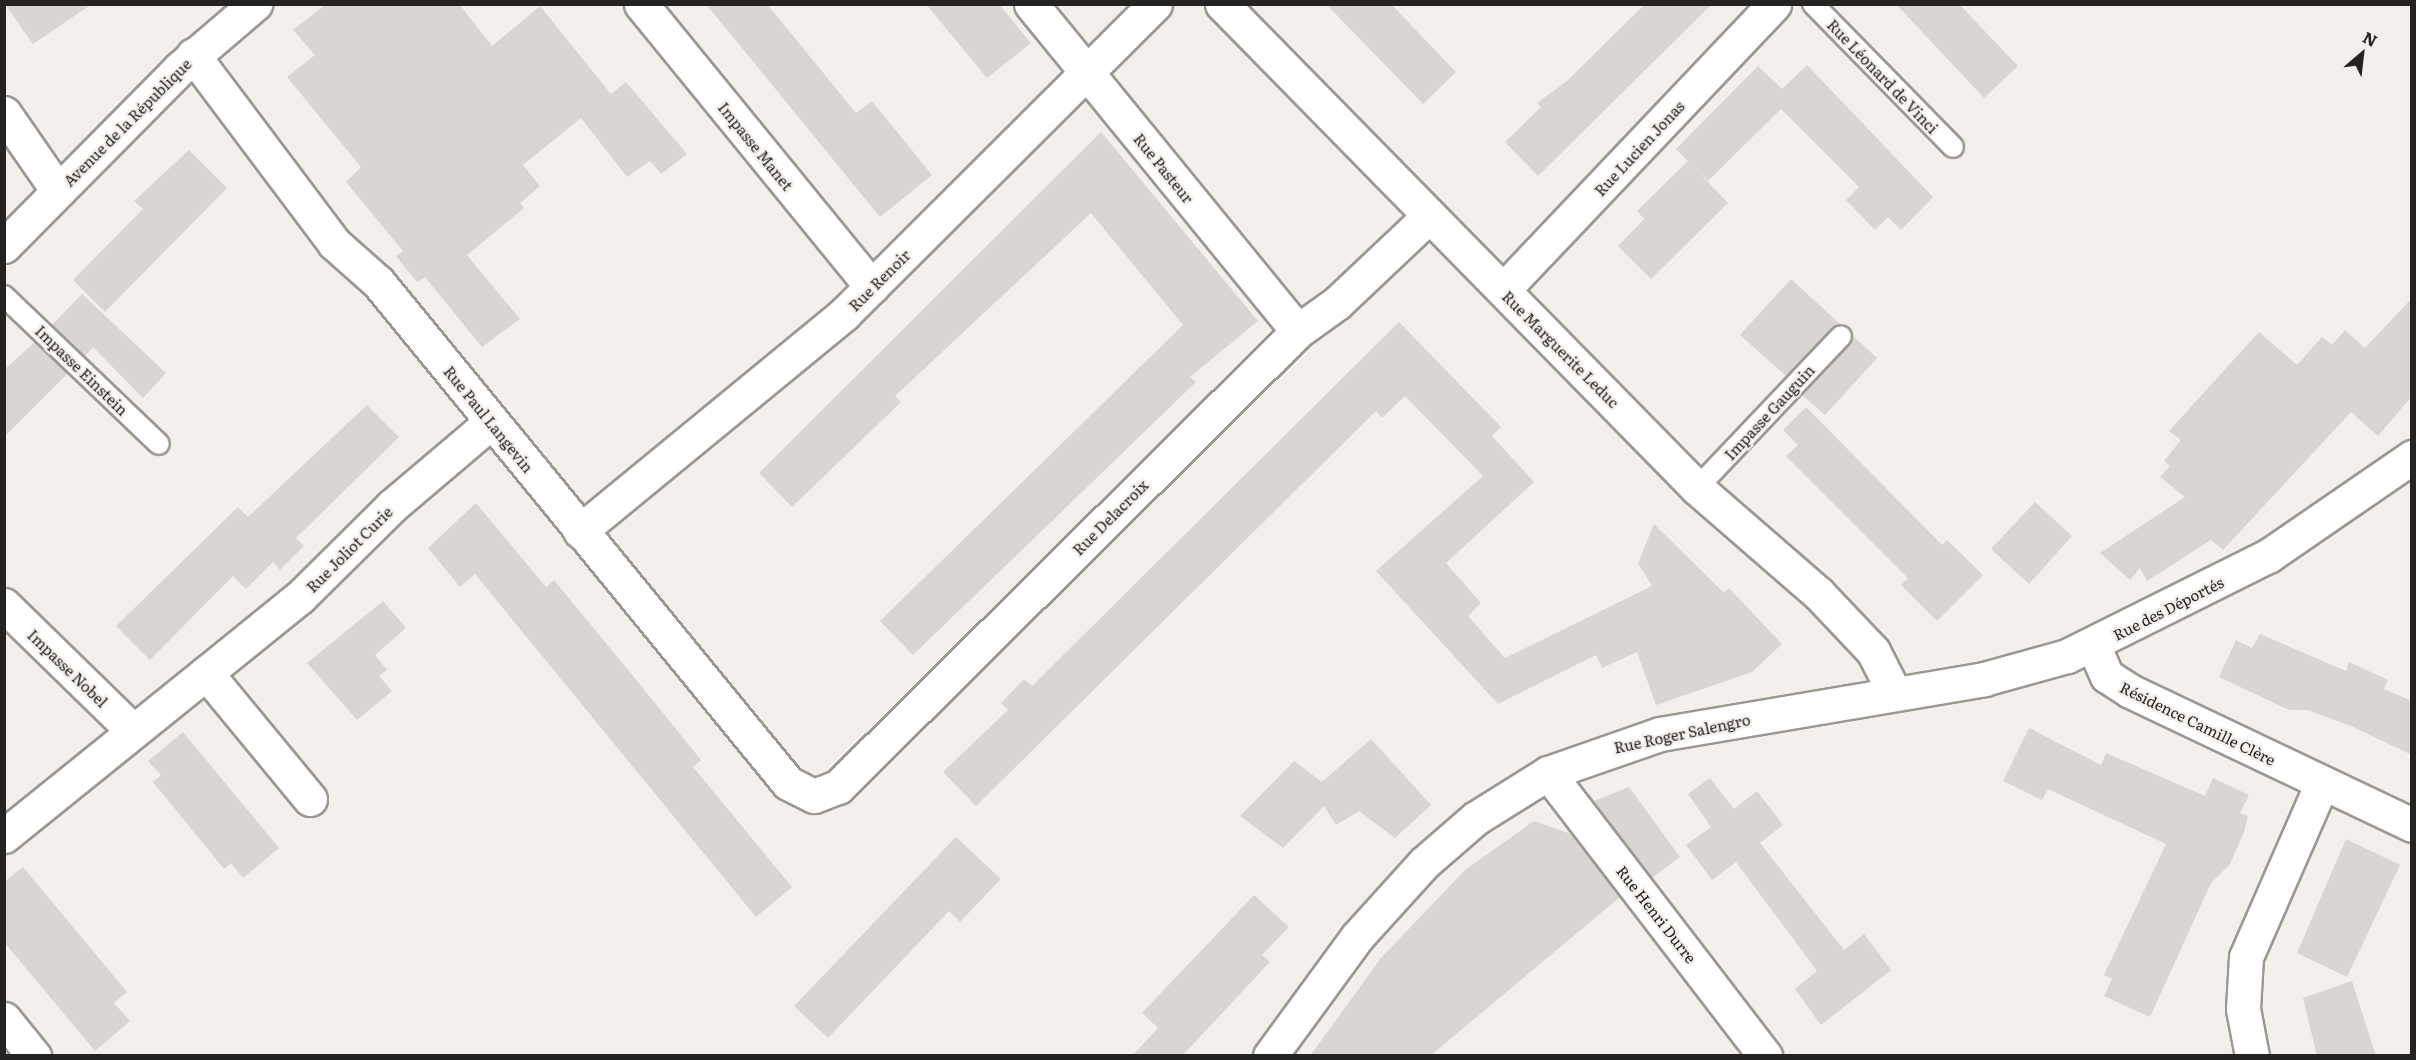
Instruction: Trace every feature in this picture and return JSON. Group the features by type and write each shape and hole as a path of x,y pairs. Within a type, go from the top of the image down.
{"street":[{"name":"Avenue de la République","path":"4,246 193,55 255,4"},
{"name":"Impasse Manet","path":"641,4 872,287"},
{"name":"Rue Pasteur","path":"1031,4 1298,331"},
{"name":"Rue Renoir","path":"580,531 872,287 1155,4"},
{"name":"Rue Marguerite Leduc","path":"1222,4 1697,488 1862,638 1888,674 1895,694"},
{"name":"Rue Lucien Jonas","path":"1503,290 1774,4"},
{"name":"Rue Paul Langevin","path":"193,55 276,158 297,197 342,251 378,282 788,783"},
{"path":"4,113 58,191"},
{"name":"Rue Delacroix","path":"788,783 814,796 838,787 1298,331 1336,303 1429,216"},
{"name":"Rue Joliot Curie","path":"4,836 132,730 300,597 407,493 491,422"},
{"name":"Rue des Déportés","path":"1895,694 1984,680 2093,645 2293,542 2412,457"},
{"name":"Impasse Nobel","path":"4,605 132,730"},
{"name":"Résidence Camille Clère","path":"2093,645 2116,684 2412,825"},
{"path":"206,673 310,799"},
{"name":"Rue Roger Salengro","path":"1270,1056 1357,937 1424,863 1476,818 1548,773 1660,734 1895,694"},
{"name":"Rue Henri Durre","path":"1548,773 1765,1056"},
{"path":"2252,1056 2243,1009 2246,957 2322,783"},
{"path":"4,1019 34,1056"}],"lane":[{"name":"Rue Léonard de Vinci","path":"1813,4 1953,147"},
{"name":"Impasse Einstein","path":"4,296 159,444"},
{"name":"Impasse Gauguin","path":"1697,488 1841,336"}],"building":[{"path":"5,4 92,4 33,44"},
{"path":"326,4 459,4 492,46 540,6 611,94 626,82 687,154 661,174 650,161 627,177 581,118 523,165 540,186 520,203 524,208 467,255 520,319 482,347 425,277 417,282 396,256 403,251 346,182 361,167 287,77 315,55 293,30"},
{"path":"706,4 767,4 856,113 872,101 932,175 880,217"},
{"path":"926,4 999,4 1031,43 987,78"},
{"path":"1326,4 1391,4 1456,72 1423,104"},
{"path":"1645,4 1712,4 1538,176 1505,142 1541,107 1537,103 1567,81"},
{"path":"1896,4 1959,4 2018,66 1984,98"},
{"path":"1807,65 1933,197 1901,230 1888,217 1875,230 1846,200 1859,187 1781,109 1708,181 1676,149 1758,66 1782,89"},
{"path":"1101,132 1258,321 1190,377 1196,382 913,655 880,621 1183,325 1091,213 895,396 901,402 792,507 759,473"},
{"path":"189,150 227,188 105,312 73,280 143,209 134,201"},
{"path":"1688,161 1728,203 1651,279 1618,246 1644,219 1637,211"},
{"path":"1791,279 1840,324 1786,376 1740,335"},
{"path":"82,294 166,373 143,398 93,347 85,356 52,325"},
{"path":"2412,298 2412,396 2378,436 2351,412 2223,550 2211,540 2147,581 2140,568 2130,580 2100,553 2185,497 2160,477 2170,466 2164,461 2181,440 2169,431 2259,332 2297,365 2322,337 2332,345 2345,330 2365,348"},
{"path":"1399,322 1501,427 1492,436 1534,482 1446,563 1481,603 1468,616 1505,658 1652,586 1638,563 1654,524 1724,593 1729,588 1782,644 1752,672 1656,705 1637,652 1602,668 1596,655 1498,704 1376,571 1483,476 1405,396 1382,418 1376,411 976,806 943,772 1008,710 1001,703 1024,679 1032,686"},
{"path":"1853,336 1877,358 1825,415 1802,395"},
{"path":"35,342 68,373 4,437 4,370"},
{"path":"367,405 399,437 296,538 304,546 280,570 273,562 246,589 233,576 150,660 116,626 238,507 248,517"},
{"path":"1806,407 1942,545 1947,540 1983,575 1937,621 1901,585 1908,578 1786,456 1798,445 1783,430"},
{"path":"2035,502 2072,536 2029,584 1991,549"},
{"path":"476,503 546,587 554,580 633,676 701,760 693,767 792,887 756,917 475,574 460,587 428,548"},
{"path":"383,601 406,628 375,655 387,670 379,676 392,691 357,720 307,663"},
{"path":"2260,634 2346,671 2349,662 2388,680 2384,689 2412,701 2412,755 2351,726 2307,710 2289,710 2219,677 2236,640 2252,648"},
{"path":"2029,728 2101,765 2106,753 2205,796 2213,778 2249,795 2240,813 2248,816 2244,832 2230,864 2211,883 2150,1017 2104,996 2112,979 2104,975 2166,844 2048,789 2042,800 2003,781"},
{"path":"183,732 279,848 243,878 231,863 224,869 153,782 161,775 148,761"},
{"path":"1371,739 1431,805 1395,838 1359,811 1336,825 1324,806 1283,848 1240,816 1294,761 1322,782"},
{"path":"1710,778 1734,809 1757,791 1783,825 1760,843 1844,950 1864,934 1891,970 1821,1025 1795,989 1817,971 1736,862 1712,880 1686,845 1711,827 1688,794"},
{"path":"1629,787 1680,857 1652,878 1594,801"},
{"path":"1534,821 1571,834 1620,897 1430,1056 1310,1056 1381,958 1465,870"},
{"path":"956,837 1001,879 960,922 949,911 828,1038 794,1006"},
{"path":"2346,839 2400,865 2347,977 2297,953"},
{"path":"23,867 127,992 114,1003 130,1021 95,1051 4,942 4,882"},
{"path":"1254,895 1289,927 1262,955 1270,962 1182,1056 1132,1056 1158,1028 1142,1013"},
{"path":"2352,981 2376,1056 2317,1056 2303,998"}]}
